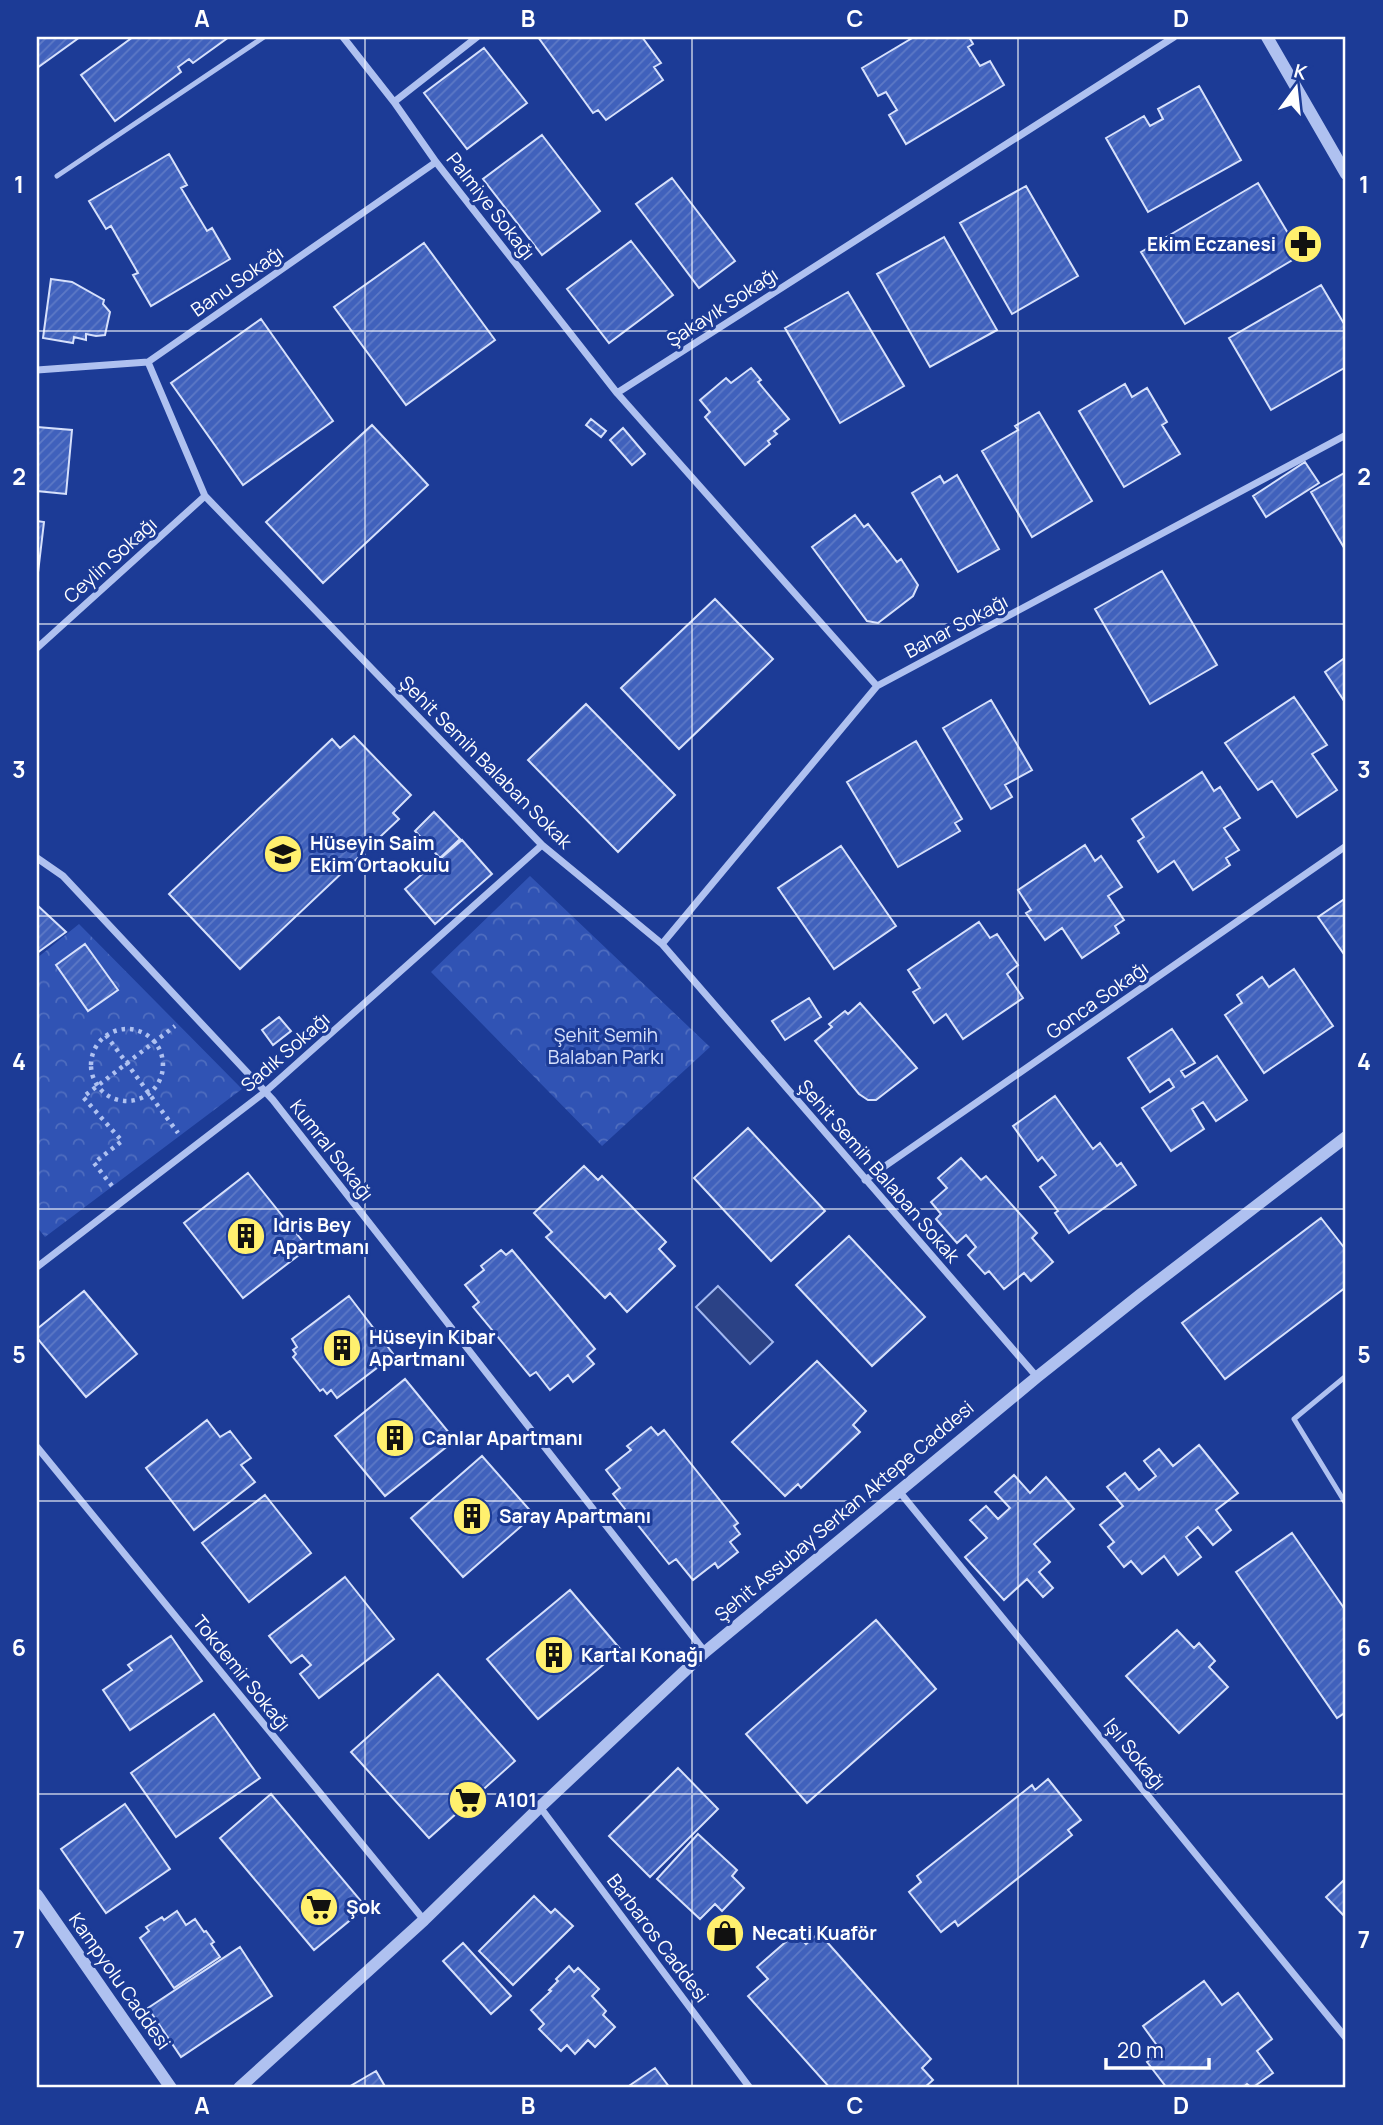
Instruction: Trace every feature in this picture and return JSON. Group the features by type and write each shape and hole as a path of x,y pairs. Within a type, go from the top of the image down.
{"street":[{"name":"Palmiye Sokağı","path":"343,37 394,102 436,162 617,393"},
{"path":"394,102 477,37"},
{"name":"Şakayık Sokağı","path":"617,393 1174,37"},
{"path":"1267,37 1346,174"},
{"name":"Banu Sokağı","path":"148,362 436,162"},
{"path":"37,370 148,362"},
{"name":"Şehit Semih Balaban Sokak","path":"148,362 205,496 542,845 662,944 1037,1377"},
{"path":"617,393 877,686"},
{"name":"Bahar Sokağı","path":"662,944 877,686 1346,435"},
{"name":"Ceylin Sokağı","path":"37,648 205,496"},
{"name":"Sadık Sokağı","path":"37,1267 265,1092 542,845"},
{"name":"Gonca Sokağı","path":"865,1180 1346,846"},
{"name":"Kumral Sokağı","path":"37,858 63,876 265,1092 705,1652"},
{"name":"Şehit Assubay Serkan Aktepe Caddesi","path":"239,2088 424,1920 705,1652 1037,1377 1346,1137"},
{"name":"Tokdemir Sokağı","path":"37,1447 424,1920"},
{"name":"Işıl Sokağı","path":"898,1490 1346,2038"},
{"name":"Barbaros Caddesi","path":"540,1807 750,2088"},
{"name":"Kampyolu Caddesi","path":"37,1895 171,2088"}],"lane":[{"path":"57,176 264,37"},
{"path":"1346,1376 1294,1419 1346,1501"}],"path":[{"path":"123,1201 94,1163 122,1141 83,1097 191,1013"},
{"path":"130,1028 142,1032 154,1041 163,1060 163,1073 158,1085 149,1094 128,1101 106,1094 97,1086 92,1076 92,1053 106,1034 130,1028"},
{"path":"106,1034 190,1150"}],"green space":[{"name":"Şehit Semih Balaban Parkı","path":"530,876 710,1047 602,1146 431,972"},
{"path":"79,924 242,1089 45,1237 37,1227 37,958"}],"shaded area":[{"path":"718,1286 773,1342 750,1364 696,1307"}],"building":[{"path":"37,37 80,37 37,68"},
{"path":"133,37 229,37 193,63 189,59 178,67 181,72 115,121 81,75"},
{"path":"538,37 642,37 661,63 654,67 663,80 606,120 598,110 593,113"},
{"path":"914,37 969,37 973,44 968,47 980,66 990,61 1004,85 906,144 889,115 897,110 886,92 878,96 862,68"},
{"path":"484,48 527,103 467,149 424,93"},
{"path":"1199,86 1241,160 1148,212 1106,138 1144,116 1150,126 1163,119 1158,109"},
{"path":"542,135 600,211 542,255 483,179"},
{"path":"169,154 187,185 181,188 207,231 212,228 230,259 151,306 133,275 138,273 111,226 106,229 89,201"},
{"path":"672,178 735,261 699,288 636,204"},
{"path":"1258,183 1301,255 1185,324 1141,252"},
{"path":"1026,186 1078,276 1012,314 960,223"},
{"path":"944,237 997,330 930,367 877,274"},
{"path":"631,241 673,295 609,343 567,289"},
{"path":"424,243 495,340 406,405 334,307"},
{"path":"51,279 72,282 104,300 103,304 110,312 105,335 86,334 86,340 74,337 73,343 43,338"},
{"path":"1321,285 1346,327 1346,367 1271,410 1229,338"},
{"path":"848,292 904,386 840,423 785,328"},
{"path":"261,319 333,421 243,485 171,383"},
{"path":"751,368 761,380 758,382 789,419 774,431 777,434 768,441 770,444 745,465 705,417 710,412 700,400 726,378 731,383"},
{"path":"1125,384 1132,397 1147,388 1167,422 1162,425 1180,454 1124,487 1079,411"},
{"path":"1039,412 1092,501 1032,537 982,451 1018,430 1015,426"},
{"path":"591,419 606,431 601,437 586,425"},
{"path":"372,425 428,485 323,583 266,522"},
{"path":"37,427 72,430 66,494 37,491"},
{"path":"623,428 645,454 632,465 610,440"},
{"path":"1305,462 1319,483 1266,517 1253,496"},
{"path":"1346,472 1346,551 1311,492"},
{"path":"957,475 999,549 958,572 912,493 940,476 944,483"},
{"path":"855,515 864,527 868,524 897,562 901,559 918,585 913,596 878,623 867,621 812,547"},
{"path":"37,521 44,522 37,581"},
{"path":"1162,571 1217,665 1150,704 1095,609"},
{"path":"715,599 773,659 679,749 621,688"},
{"path":"1346,657 1346,704 1325,672"},
{"path":"1294,697 1327,745 1312,754 1337,790 1297,817 1272,781 1258,790 1225,743"},
{"path":"991,700 1032,770 1005,785 1012,797 991,809 943,728"},
{"path":"586,704 675,795 618,852 528,760"},
{"path":"354,736 411,795 393,813 399,819 240,969 169,894 332,739 340,748"},
{"path":"916,741 962,819 955,823 960,831 898,867 847,782"},
{"path":"1202,772 1214,791 1220,787 1240,818 1224,828 1239,850 1226,858 1230,865 1193,890 1174,861 1158,872 1138,841 1144,837 1132,819"},
{"path":"434,812 460,839 440,858 415,831"},
{"path":"462,840 492,874 435,924 405,889"},
{"path":"1085,845 1095,861 1101,856 1122,887 1108,896 1124,920 1115,926 1119,933 1082,958 1062,928 1045,940 1026,913 1031,910 1018,890"},
{"path":"841,846 896,926 834,969 778,888"},
{"path":"1346,898 1346,957 1318,917"},
{"path":"37,905 66,932 37,953"},
{"path":"979,922 990,938 997,934 1018,965 1007,974 1023,998 963,1039 946,1014 934,1023 913,992 920,988 908,970"},
{"path":"85,944 118,990 88,1011 56,965"},
{"path":"1294,969 1333,1026 1264,1073 1225,1015 1242,1003 1237,995 1262,977 1269,987"},
{"path":"809,998 821,1017 785,1040 772,1021"},
{"path":"860,1003 917,1068 876,1100 868,1100 859,1094 815,1041 832,1027 829,1024 845,1011 848,1014"},
{"path":"279,1017 291,1031 273,1045 262,1030"},
{"path":"1172,1029 1195,1063 1181,1071 1185,1077 1217,1056 1247,1100 1216,1121 1203,1102 1192,1109 1204,1129 1171,1151 1142,1108 1174,1087 1169,1079 1150,1092 1128,1058"},
{"path":"1055,1096 1093,1149 1100,1143 1117,1166 1121,1163 1136,1185 1069,1233 1055,1213 1058,1211 1040,1187 1056,1175 1042,1157 1038,1161 1013,1126"},
{"path":"748,1128 825,1211 771,1261 694,1178"},
{"path":"961,1158 981,1180 986,1176 1037,1233 1032,1238 1053,1262 1031,1281 1024,1273 1004,1289 989,1271 985,1274 968,1255 976,1247 966,1235 957,1243 936,1219 941,1214 931,1202 947,1188 938,1178"},
{"path":"584,1166 598,1180 602,1176 666,1242 659,1249 675,1266 627,1312 610,1293 605,1298 546,1237 552,1232 534,1213"},
{"name":"Idris Bey Apartmanı","path":"248,1173 308,1248 243,1298 184,1223"},
{"path":"1321,1218 1346,1250 1346,1287 1225,1379 1182,1323"},
{"path":"849,1236 925,1317 872,1366 796,1285"},
{"path":"501,1250 506,1255 512,1250 595,1349 587,1356 594,1364 573,1382 568,1375 550,1390 536,1372 530,1376 473,1307 479,1302 465,1285 484,1270 481,1266"},
{"path":"84,1291 137,1354 86,1397 37,1338 37,1329"},
{"name":"Hüseyin Kibar Apartmanı","path":"349,1296 394,1355 337,1398 331,1390 327,1394 323,1389 320,1391 293,1357 296,1354 293,1350 297,1347 292,1339"},
{"path":"817,1361 866,1411 853,1425 860,1432 801,1488 798,1484 785,1496 732,1442"},
{"name":"Canlar Apartmanı","path":"405,1379 455,1440 385,1496 335,1436"},
{"path":"207,1420 220,1437 230,1431 251,1458 241,1465 255,1482 194,1530 146,1468"},
{"path":"651,1427 658,1435 664,1430 738,1523 734,1526 740,1534 730,1542 738,1552 718,1568 715,1563 693,1580 676,1559 669,1564 613,1494 620,1488 606,1470 631,1450 627,1446"},
{"path":"1199,1445 1238,1493 1216,1510 1231,1530 1213,1545 1198,1527 1186,1537 1201,1557 1178,1575 1164,1556 1142,1574 1131,1561 1124,1567 1108,1547 1114,1542 1100,1525 1123,1506 1107,1487 1125,1473 1139,1490 1156,1476 1144,1461 1159,1449 1173,1466"},
{"name":"Saray Apartmanı","path":"482,1456 534,1515 463,1577 411,1518"},
{"path":"1014,1475 1030,1493 1046,1477 1074,1509 1034,1544 1050,1562 1039,1572 1053,1588 1043,1597 1027,1579 1004,1600 965,1557 987,1538 970,1520 986,1506 998,1519 1010,1508 995,1492"},
{"path":"265,1495 311,1553 249,1602 202,1543"},
{"path":"1292,1533 1346,1611 1346,1712 1337,1718 1236,1572"},
{"path":"345,1577 394,1639 319,1698 300,1674 311,1665 302,1655 291,1663 269,1636"},
{"name":"Kartal Konağı","path":"570,1590 621,1650 538,1719 487,1659"},
{"path":"876,1620 936,1689 807,1803 746,1734"},
{"path":"1177,1630 1194,1648 1199,1643 1215,1661 1209,1667 1228,1687 1179,1733 1126,1676"},
{"path":"171,1636 202,1681 130,1730 103,1690 132,1670 128,1665"},
{"path":"438,1674 515,1761 429,1838 351,1752"},
{"path":"214,1714 260,1778 176,1837 131,1773"},
{"path":"678,1768 718,1809 650,1877 609,1836"},
{"path":"1048,1779 1081,1820 1068,1830 1072,1835 958,1926 955,1921 941,1932 909,1892 921,1882 917,1876 1032,1785 1035,1790"},
{"path":"271,1794 366,1907 314,1950 220,1838"},
{"path":"125,1804 170,1869 106,1913 61,1849"},
{"path":"698,1834 737,1870 732,1876 744,1888 722,1911 715,1904 700,1919 657,1879"},
{"path":"1346,1878 1346,1918 1326,1897"},
{"path":"534,1896 551,1913 555,1909 573,1926 513,1985 479,1951"},
{"path":"177,1911 186,1925 195,1919 214,1942 211,1944 220,1957 174,1988 140,1938 149,1931 146,1927"},
{"path":"796,1933 806,1944 819,1933 931,2059 922,2068 933,2080 924,2088 830,2088 748,1996 768,1979 757,1967"},
{"path":"463,1943 511,1996 491,2014 443,1961"},
{"path":"240,1947 272,1996 181,2057 148,2008"},
{"path":"569,1966 574,1972 578,1968 599,1989 592,1996 606,2011 603,2015 615,2027 595,2047 588,2040 575,2054 567,2045 561,2051 539,2029 544,2024 531,2010 551,1991 549,1990 558,1981 556,1979"},
{"path":"1204,1981 1222,2005 1238,1993 1272,2039 1257,2051 1273,2073 1252,2088 1247,2084 1242,2088 1167,2088 1147,2062 1161,2051 1143,2026"},
{"path":"655,2068 670,2088 626,2088"},
{"path":"376,2071 386,2088 347,2088"}],"place":[{"name":"Ekim Eczanesi","path":"1303,244"},
{"name":"Hüseyin Saim Ekim Ortaokulu","path":"283,854"},
{"name":"Idris Bey Apartmanı","path":"246,1236"},
{"name":"Hüseyin Kibar Apartmanı","path":"342,1348"},
{"name":"Canlar Apartmanı","path":"395,1438"},
{"name":"Saray Apartmanı","path":"472,1516"},
{"name":"Kartal Konağı","path":"554,1655"},
{"name":"A101","path":"468,1800"},
{"name":"Şok","path":"319,1907"},
{"name":"Necati Kuaför","path":"725,1933"}]}
